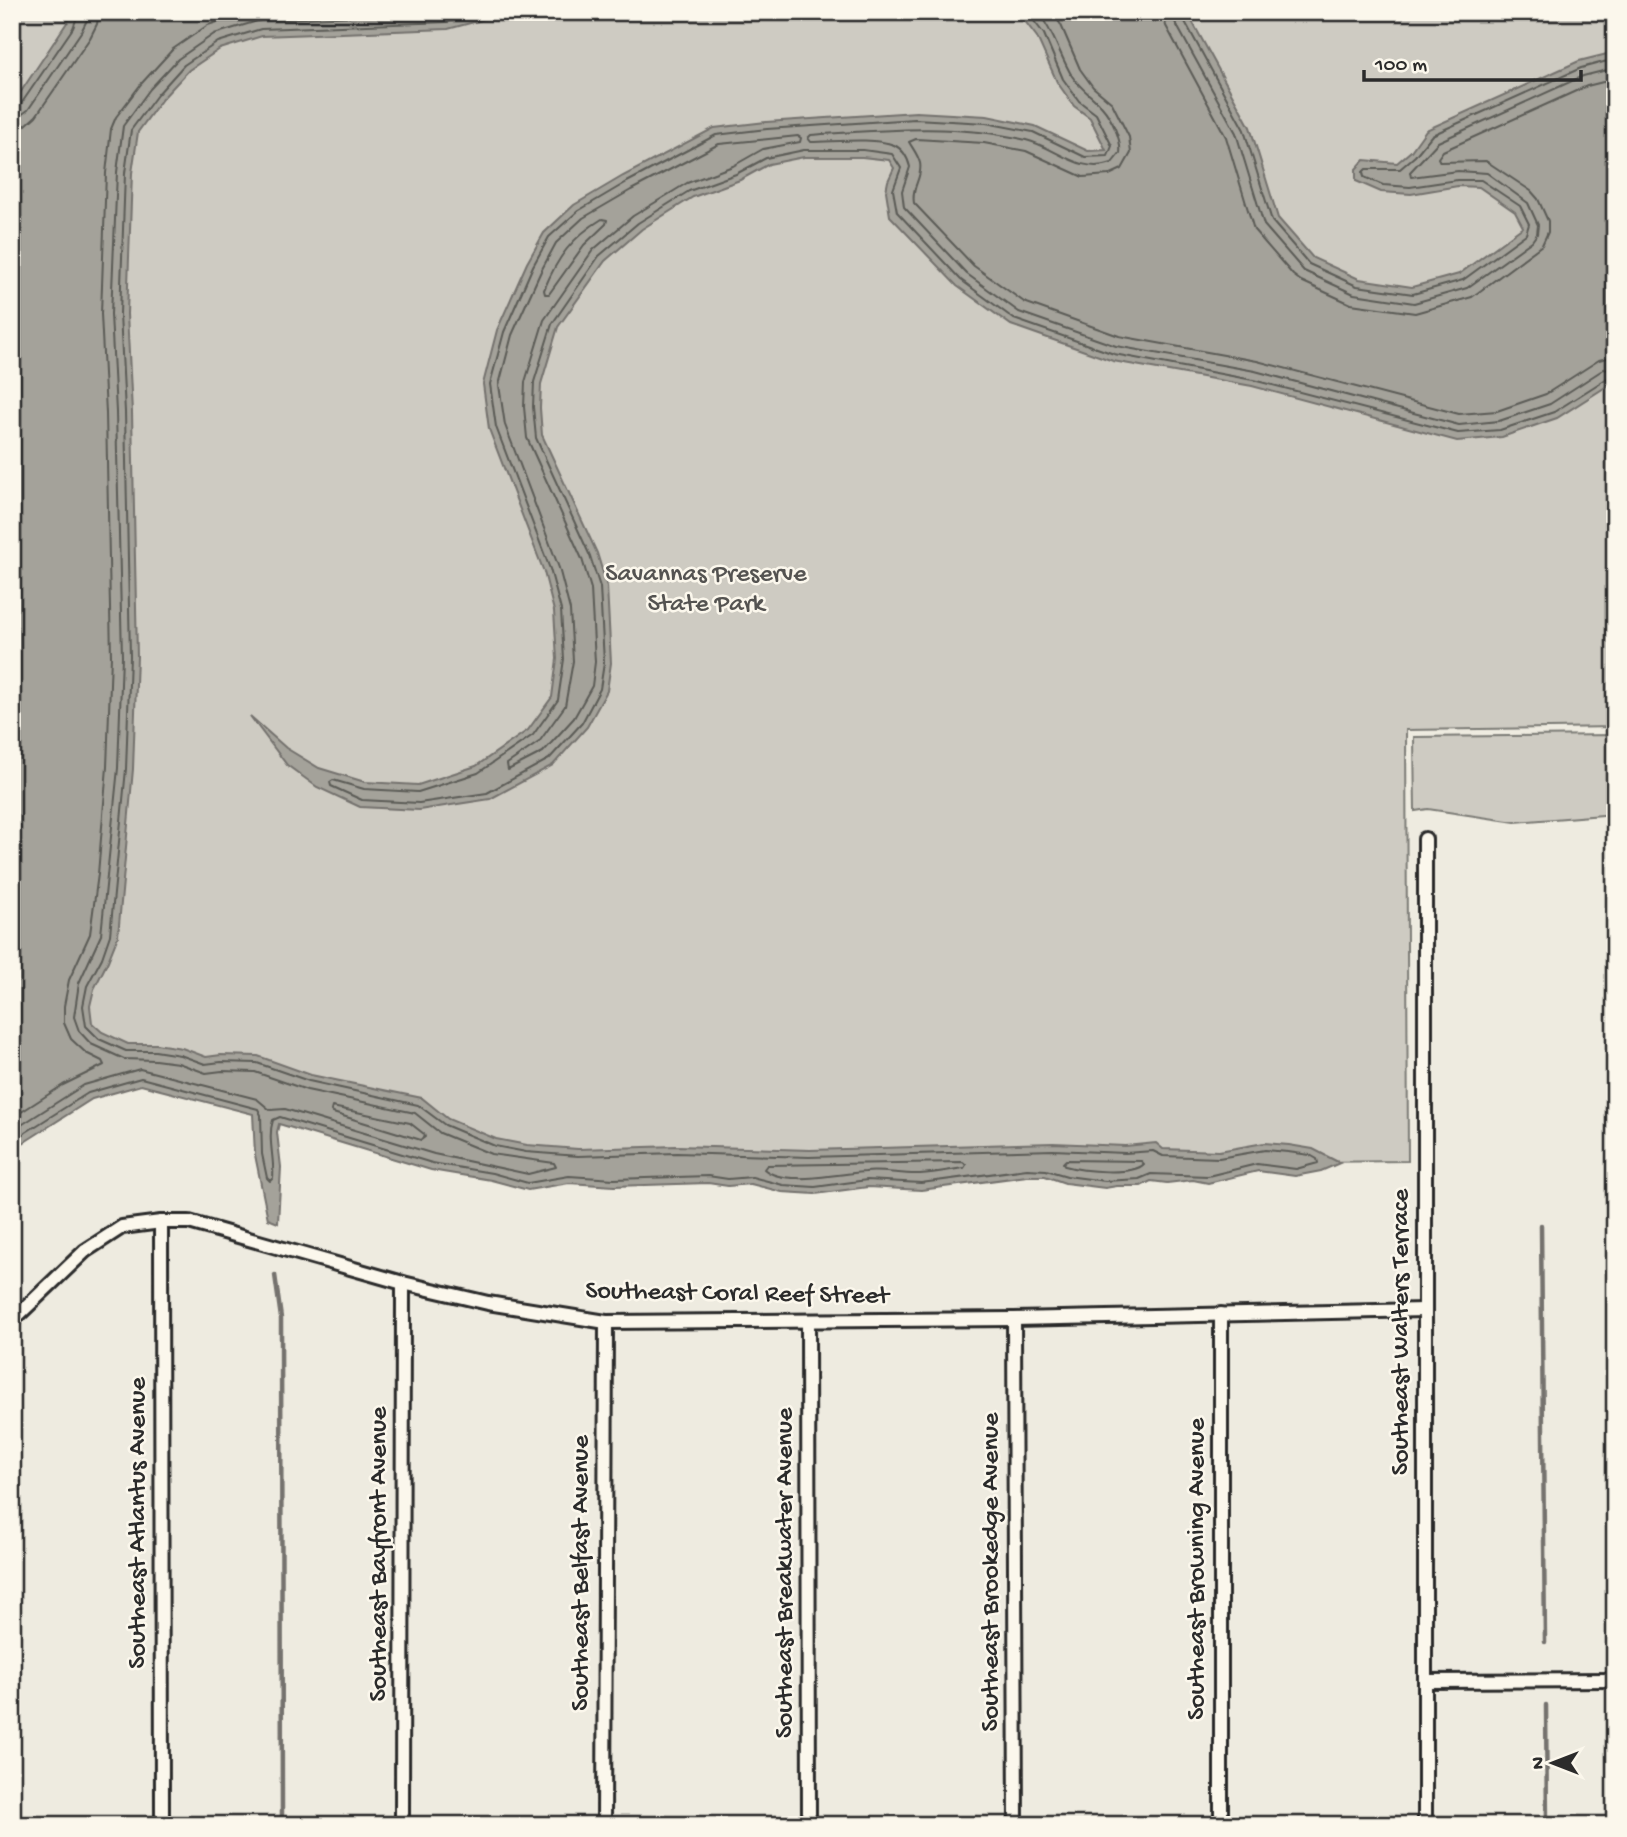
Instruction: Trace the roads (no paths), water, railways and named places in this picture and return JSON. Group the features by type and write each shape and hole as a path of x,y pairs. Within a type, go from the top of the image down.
{"street":[{"name":"Southeast Walters Terrace","path":"1424,839 1425,1825"},
{"name":"Southeast Coral Reef Street","path":"12,1321 85,1251 122,1227 161,1222 189,1222 403,1283 488,1303 606,1322 1014,1319 1424,1310"},
{"name":"Southeast Atlantus Avenue","path":"161,1222 162,1825"},
{"name":"Southeast Bayfront Avenue","path":"402,1825 403,1283"},
{"name":"Southeast Browning Avenue","path":"1221,1314 1221,1825"},
{"name":"Southeast Brookedge Avenue","path":"1014,1319 1016,1825"},
{"name":"Southeast Breakwater Avenue","path":"808,1321 809,1825"},
{"name":"Southeast Belfast Avenue","path":"604,1825 606,1322"},
{"path":"1425,1681 1615,1680"}],"water":[{"path":"74,12 502,12 448,29 262,36 220,49 189,70 162,99 138,132 132,173 127,314 132,412 137,656 133,769 118,936 94,989 90,1006 92,1023 102,1032 128,1044 182,1048 206,1057 258,1056 311,1075 422,1098 448,1119 496,1139 527,1145 578,1149 677,1146 810,1150 1053,1143 1125,1146 1156,1143 1163,1149 1219,1151 1264,1143 1313,1149 1340,1163 1321,1171 1295,1176 1258,1171 1208,1183 1193,1180 1167,1183 1151,1181 1141,1186 1105,1188 1065,1183 1045,1176 1027,1176 921,1190 868,1187 815,1194 782,1192 751,1184 728,1186 708,1183 614,1186 569,1183 528,1190 491,1180 431,1170 279,1124 277,1132 281,1167 278,1223 268,1219 255,1155 253,1114 141,1085 92,1099 12,1150 12,105"},
{"path":"1018,12 1187,12 1250,127 1278,218 1313,258 1359,279 1412,287 1459,274 1523,227 1515,212 1479,187 1458,186 1411,194 1381,192 1356,181 1356,169 1364,160 1397,163 1411,151 1426,130 1579,61 1615,52 1615,381 1557,418 1502,437 1457,441 1252,386 1113,361 1011,325 957,286 890,216 886,191 894,168 889,160 804,157 769,164 740,180 693,197 642,229 605,261 558,327 541,384 542,435 597,553 607,586 611,663 607,691 587,727 553,765 490,799 419,810 360,807 317,787 287,765 250,716 286,748 319,768 365,782 418,785 476,766 528,730 552,697 557,659 554,611 544,572 489,429 483,384 497,330 527,263 544,233 574,205 714,128 916,112 987,116 1035,126 1088,151 1106,150 1090,118 1074,106 1057,82 1037,37"}],"waterway":[{"path":"1541,1225 1545,1642"},
{"path":"275,1275 281,1318 282,1825"},
{"path":"1546,1705 1547,1825"}],"park label":[{"name":"Savannas Preserve State Park","path":"706,590"}]}
